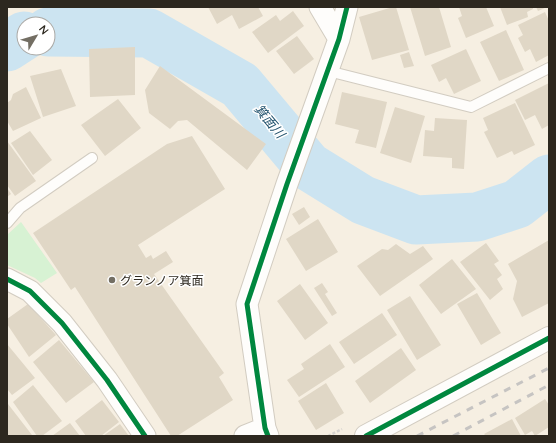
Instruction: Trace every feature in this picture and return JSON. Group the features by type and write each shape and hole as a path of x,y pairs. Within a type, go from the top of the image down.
{"street":[{"path":"320,7 339,39"},
{"path":"245,436 266,432 247,304 287,184 339,39 347,7"},
{"path":"7,279 30,291 62,323 107,380 145,436"},
{"path":"366,436 549,338"}],"lane":[{"path":"328,71 471,107 549,68"},
{"path":"7,223 20,208 92,158"}],"green space":[{"path":"21,222 57,273 41,283 35,278 7,265 7,235"}],"building":[{"path":"208,7 258,7 263,16 239,29 232,15 217,24"},
{"path":"396,7 409,50 372,60 359,17"},
{"path":"410,7 439,7 451,47 425,56"},
{"path":"459,7 486,7 494,26 466,38 458,18 462,16"},
{"path":"500,7 533,7 533,9 527,12 528,17 507,25"},
{"path":"536,7 547,7 538,11"},
{"path":"293,11 304,26 268,53 252,32 276,15 280,21"},
{"path":"545,12 549,21 549,55 536,62 530,49 525,52 518,38 523,35 518,25"},
{"path":"506,30 524,70 499,81 480,42"},
{"path":"297,36 314,59 294,74 276,51"},
{"path":"135,47 135,95 90,97 89,49"},
{"path":"466,49 481,81 454,94 446,78 439,82 431,65"},
{"path":"409,52 414,66 404,68 400,55"},
{"path":"160,66 266,144 247,170 187,120 178,121 170,129 149,113 145,90"},
{"path":"61,69 76,106 43,117 30,76"},
{"path":"549,83 549,125 542,129 535,115 525,120 515,100"},
{"path":"26,87 41,118 13,131 7,121 7,103 11,100 13,94"},
{"path":"342,92 387,102 376,148 355,143 359,130 335,124"},
{"path":"118,99 141,128 105,156 81,125"},
{"path":"515,103 535,145 514,155 512,151 497,158 484,132 488,130 483,118"},
{"path":"395,107 425,116 411,163 380,153"},
{"path":"435,118 467,120 464,169 452,168 452,158 423,156 425,130 434,131"},
{"path":"30,131 52,160 33,175 11,143"},
{"name":"グランノア箕面","path":"192,136 225,189 138,245 146,258 151,255 153,259 166,251 173,262 154,274 224,373 219,377 233,400 177,436 171,436 75,287 71,290 33,233 167,144"},
{"path":"7,141 36,181 15,196 7,185"},
{"path":"7,188 11,194 7,197"},
{"path":"304,207 310,217 299,225 292,214"},
{"path":"318,219 338,252 306,271 286,239"},
{"path":"549,240 549,303 522,317 513,299 517,281 508,264"},
{"path":"486,243 499,261 494,264 502,275 497,279 503,289 490,300 460,262"},
{"path":"396,244 410,254 423,246 433,259 380,296 357,266 382,249 388,250"},
{"path":"452,259 476,289 441,314 419,285"},
{"path":"322,283 328,292 325,294 337,313 332,316 314,288"},
{"path":"300,284 328,323 305,340 277,301"},
{"path":"477,293 501,333 481,345 457,304"},
{"path":"410,296 441,345 417,360 387,310"},
{"path":"28,304 56,335 29,357 7,324 7,319"},
{"path":"382,313 397,335 354,364 339,342"},
{"path":"59,340 94,382 66,403 33,362"},
{"path":"7,344 35,378 12,395 7,389"},
{"path":"330,344 345,367 299,397 287,380 304,369 301,364"},
{"path":"401,348 416,370 370,403 355,381"},
{"path":"326,383 344,413 316,430 298,401"},
{"path":"33,385 62,421 42,436 37,436 13,402"},
{"path":"545,399 549,405 549,427 535,436 532,431 525,435 515,418"},
{"path":"102,400 119,422 101,436 86,436 75,421"},
{"path":"8,404 32,435 31,436 7,436"},
{"path":"512,419 521,436 486,436 484,434"},
{"path":"70,423 80,436 52,436"},
{"path":"120,424 129,436 103,436"}],"waterway":[{"name":"箕面川","path":"56,32 149,33 240,85 308,166 363,200 416,220 477,217 517,204 549,179"},
{"name":"箕面川","path":"7,47 16,41"}],"railway":[{"path":"417,436 549,368"},
{"path":"453,436 549,385"}],"cycle path":[{"path":"268,436 265,428 247,304 287,184 339,39 347,7"},
{"path":"7,279 30,291 62,323 107,380 145,436"},
{"path":"366,436 549,338"}],"place":[{"name":"グランノア箕面","path":"112,280"}]}
